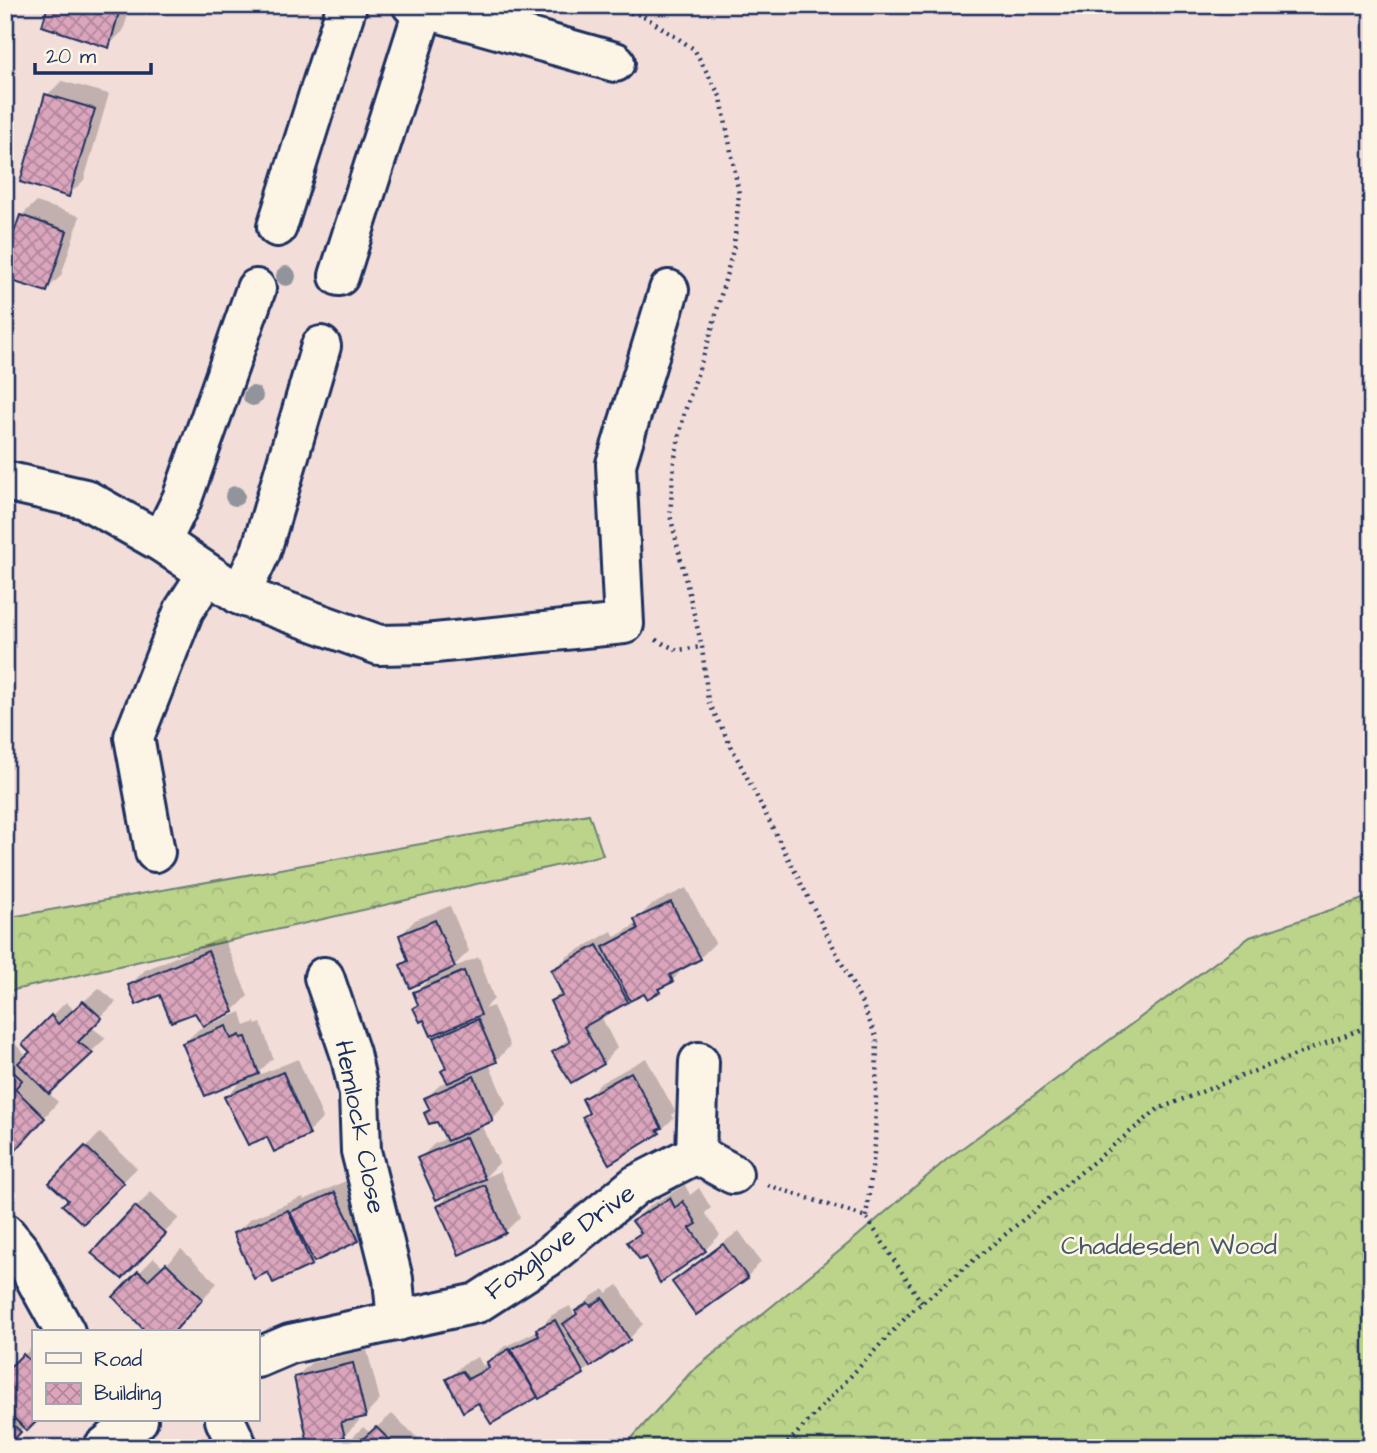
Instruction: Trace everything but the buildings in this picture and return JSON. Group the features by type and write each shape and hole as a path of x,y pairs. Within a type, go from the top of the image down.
{"street":[{"path":"277,227 347,5"},
{"path":"339,276 418,7 615,62"},
{"path":"161,542 182,499 257,289"},
{"path":"5,481 85,499 161,542 240,595 379,645 425,644 624,624 616,464 669,290"},
{"path":"240,595 261,551 321,346"},
{"path":"155,852 134,737 184,610 207,574"},
{"name":"Hemlock Close","path":"324,977 350,1053 359,1094 361,1151 393,1279 397,1321"},
{"path":"699,1062 696,1154 733,1174"},
{"name":"Foxglove Drive","path":"259,1357 290,1344 477,1303 548,1257 636,1185 696,1154"},
{"path":"5,1233 20,1251 64,1330"},
{"path":"226,1422 238,1448"}],"path":[{"path":"589,5 642,15 694,50 721,97 739,194 734,246 711,333 684,414 674,462 670,515 702,647 708,701 860,999 877,1039 875,1145 866,1217"},
{"path":"677,650 702,647"},
{"path":"783,1448 922,1303 1158,1109 1372,1025"},
{"path":"733,1174 866,1217 922,1303"}],"green space":[{"path":"589,814 603,855 5,992 5,918"},
{"name":"Chaddesden Wood","path":"1372,896 1372,1448 623,1448 690,1373 946,1160 1250,937"}]}
